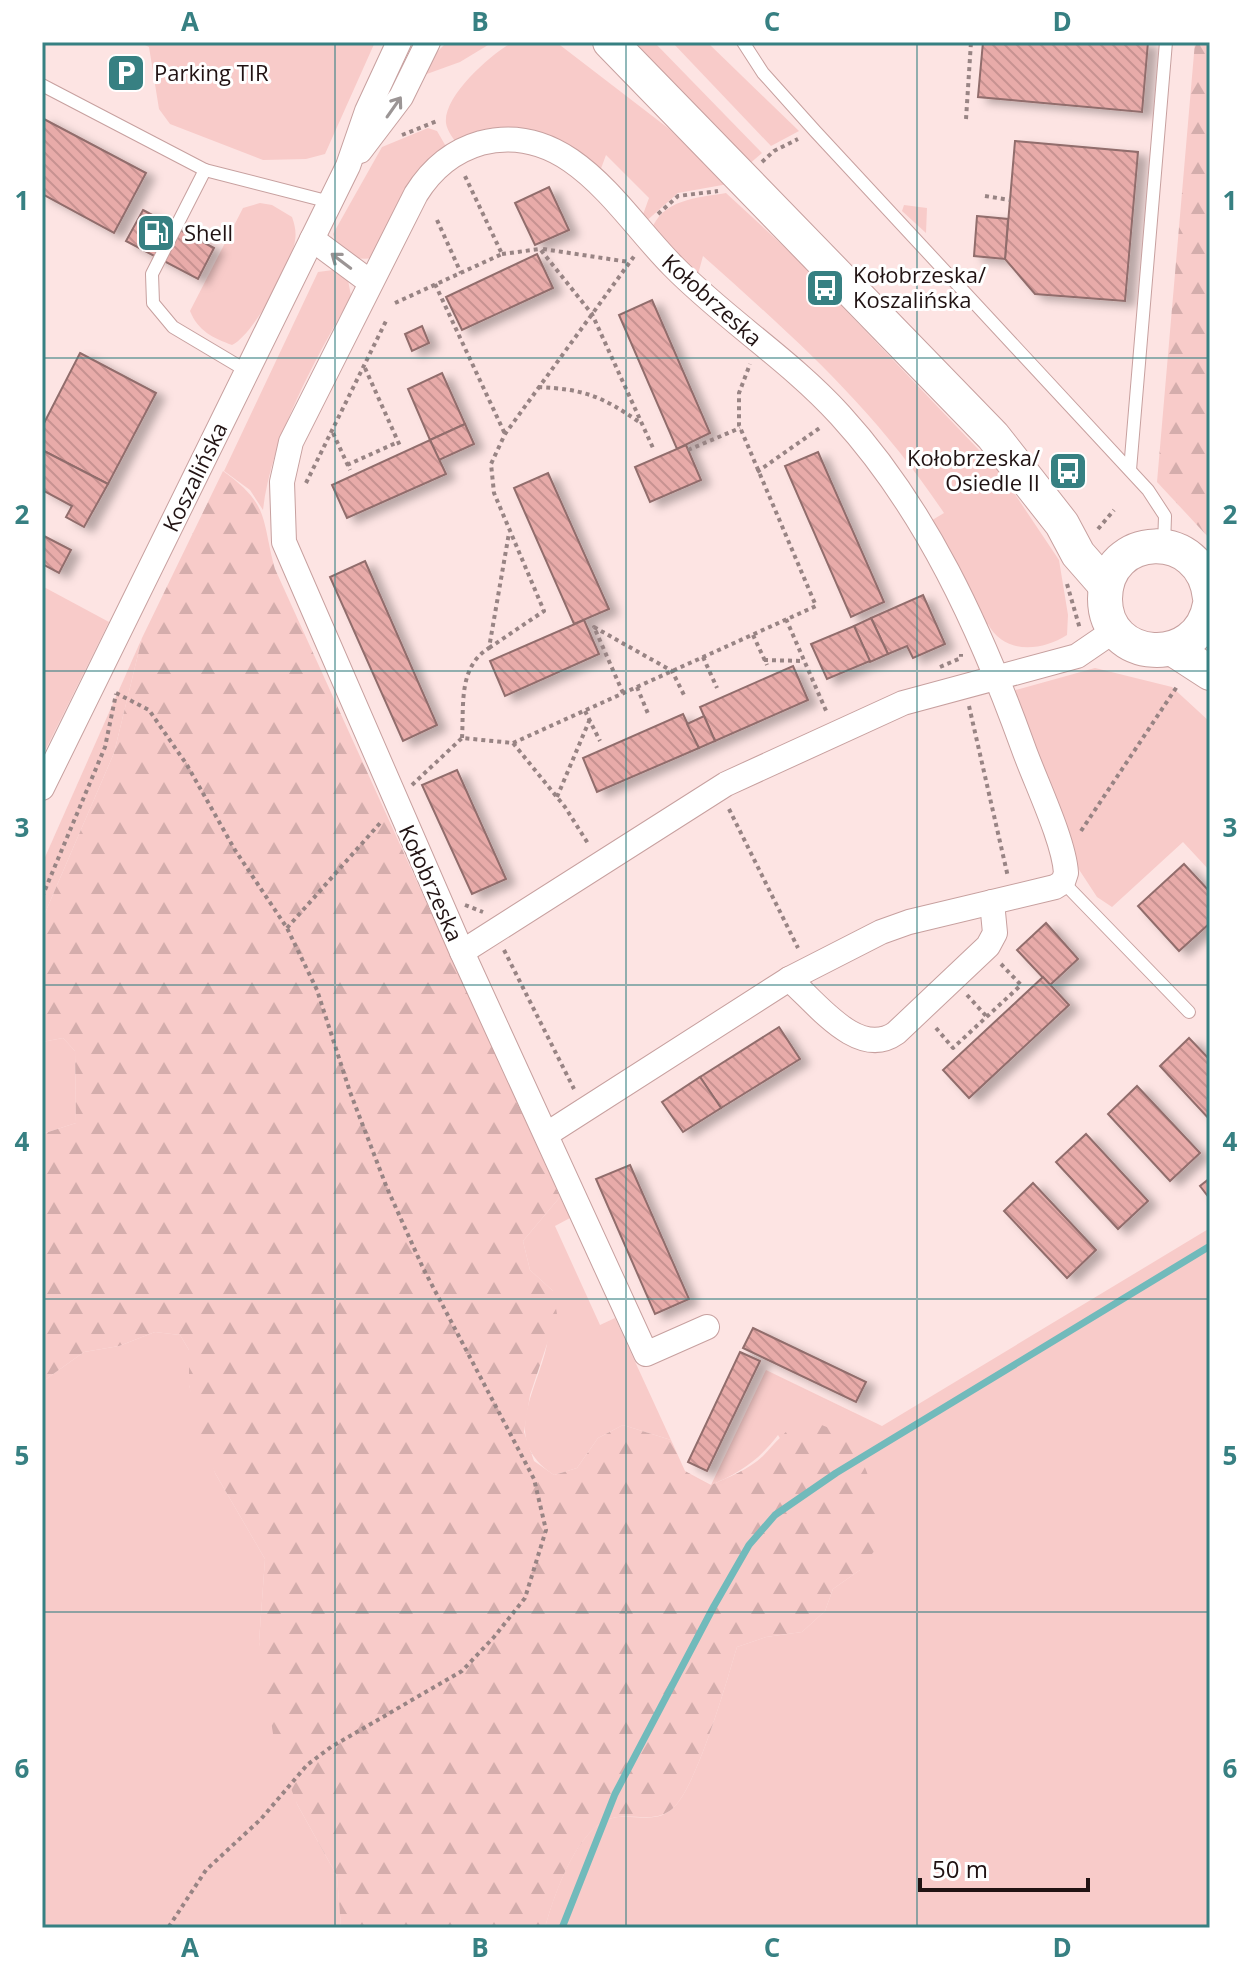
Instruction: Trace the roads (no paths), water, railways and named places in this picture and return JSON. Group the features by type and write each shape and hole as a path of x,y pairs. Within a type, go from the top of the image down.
{"main road":[{"path":"581,42 669,102"},
{"path":"610,42 993,436 1062,524 1078,554 1106,586"},
{"path":"1062,524 1128,555"},
{"path":"1164,546 1192,558 1207,601 1189,641 1173,649 1141,648 1115,630 1105,601 1106,586 1114,568 1128,555 1139,549 1164,546"},
{"path":"1173,649 1195,678"}],"street":[{"name":"Koszalińska","path":"42,788 348,166 367,111 399,42"},
{"name":"Koszalińska","path":"348,166 401,97 428,42"},
{"name":"Kołobrzeska","path":"707,1327 646,1354 462,952 284,542 282,482 291,442 416,194 446,160 467,148 501,140 534,143 565,155 586,171 673,267 825,401 860,439 941,555 997,676 1065,866 1063,882"},
{"path":"312,239 370,282"},
{"name":"Kołobrzeska","path":"462,952 718,788 903,703 1077,656 1115,630"},
{"path":"547,1134 799,974 894,926 1055,887 1063,882"},
{"path":"799,974 858,1038 883,1041 896,1033 988,946 995,933 1002,900"}],"lane":[{"path":"743,42 763,73 815,131 1130,470 1165,516 1164,546"},
{"path":"1130,470 1166,42"},
{"path":"42,85 205,170 330,202"},
{"path":"205,170 152,274 153,303 173,327 247,371"},
{"path":"1063,882 1189,1012"}],"waterway":[{"path":"562,1928 615,1794 714,1606 749,1545 775,1515 836,1473 1210,1246"}],"place":[{"name":"Parking TIR","path":"126,73"},
{"name":"Shell","path":"156,233"},
{"name":"Kołobrzeska/ Koszalińska","path":"825,288"},
{"name":"Kołobrzeska/ Osiedle II","path":"1068,471"}]}
